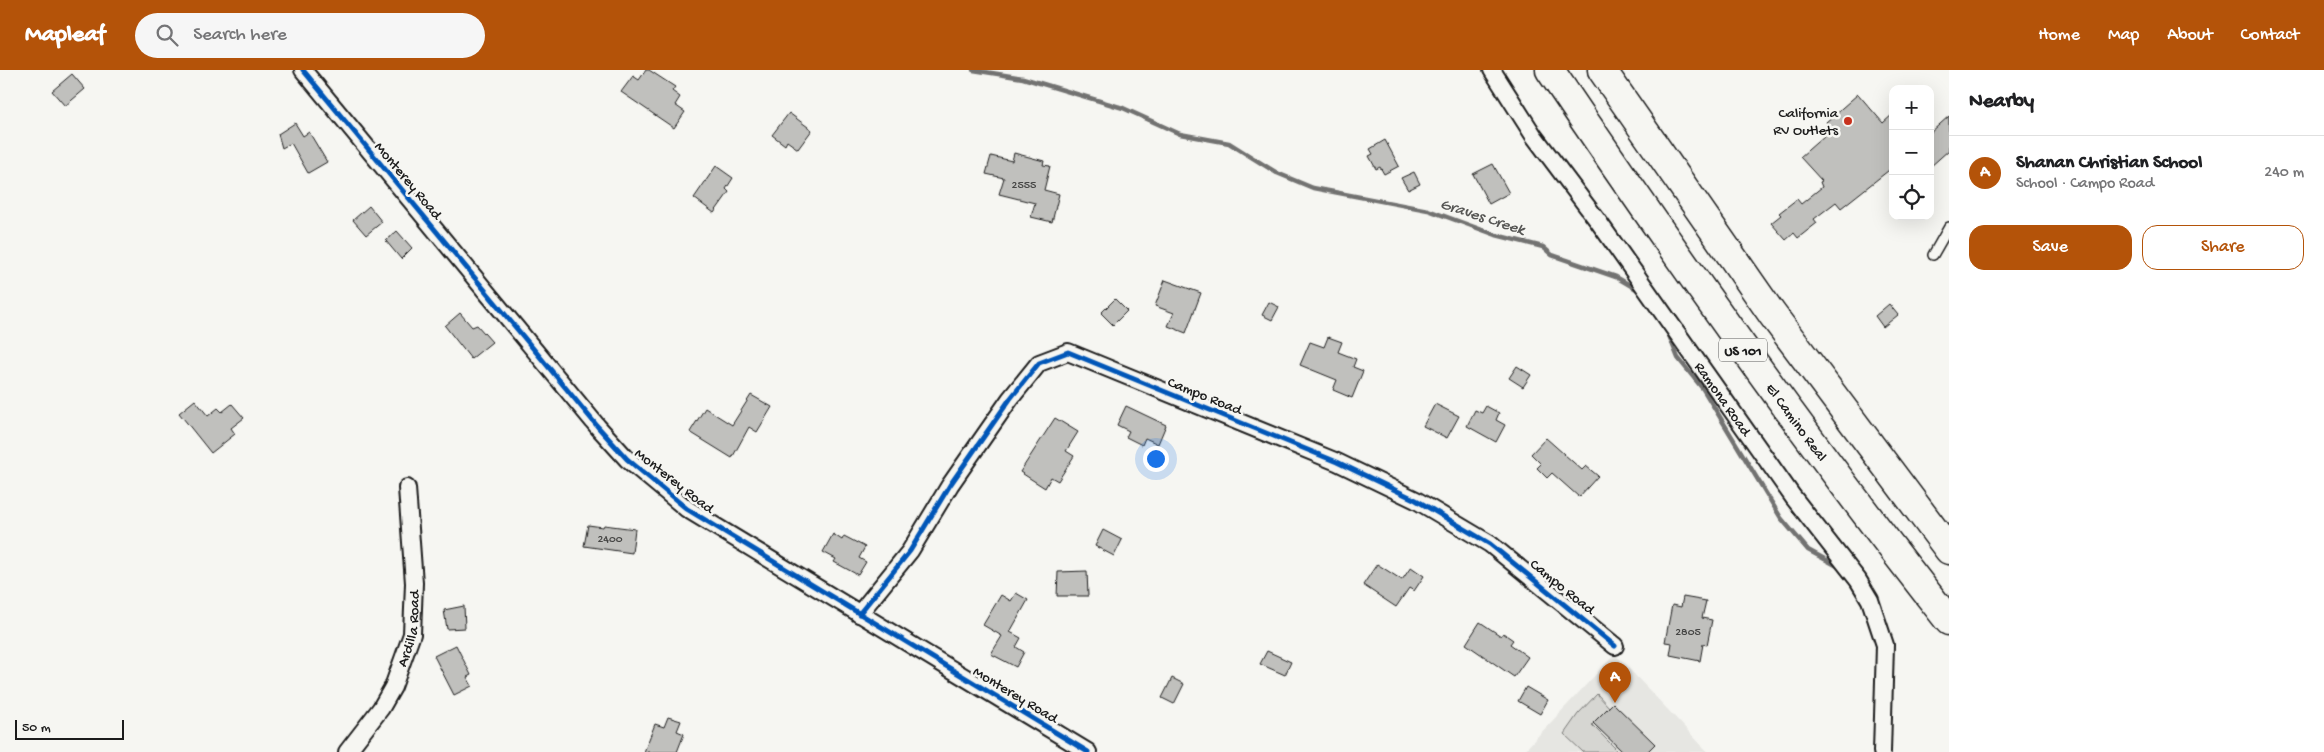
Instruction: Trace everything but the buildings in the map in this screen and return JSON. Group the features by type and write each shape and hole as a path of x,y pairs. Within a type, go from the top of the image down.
{"highway":[{"name":"El Camino Real","path":"1550,70 1736,340 1888,545 1949,621"},
{"name":"US 101","path":"1602,70 1772,314 1949,550"}],"street":[{"name":"Monterey Road","path":"303,70 547,366 627,459 687,509 1088,752"},
{"name":"Ramona Road","path":"1492,70 1534,136 1598,221 1793,497 1858,580 1870,600 1885,645 1882,752"},
{"name":"Campo Road","path":"859,614 910,551 950,485 1010,399 1039,363 1068,352 1337,462 1416,500 1490,544 1615,646"},
{"name":"Ardilla Road","path":"347,752 381,708 393,687 412,634 414,583 407,488"}],"lane":[{"path":"1933,254 1949,226"}],"shaded area":[{"path":"1615,654 1708,752 1523,752"},
{"path":"1597,694 1609,707 1592,725 1616,749 1613,752 1583,752 1564,734 1578,714"}],"waterway":[{"name":"Graves Creek","path":"973,70 1023,78 1123,108 1180,134 1229,143 1277,173 1313,188 1428,210 1496,235 1543,247 1552,255 1616,277 1638,290"},
{"name":"Graves Creek","path":"1668,333 1678,358 1703,389 1781,518 1808,550 1841,568"}],"cycle path":[{"path":"303,70 598,427 627,459 687,509 1088,752"},
{"path":"859,614 910,551 950,485 1010,399 1039,363 1068,352 1337,462 1416,500 1490,544 1615,646"}],"place":[{"name":"California RV Outlets","path":"1848,121"},
{"name":"Shanan Christian School","path":"1615,703"}]}
